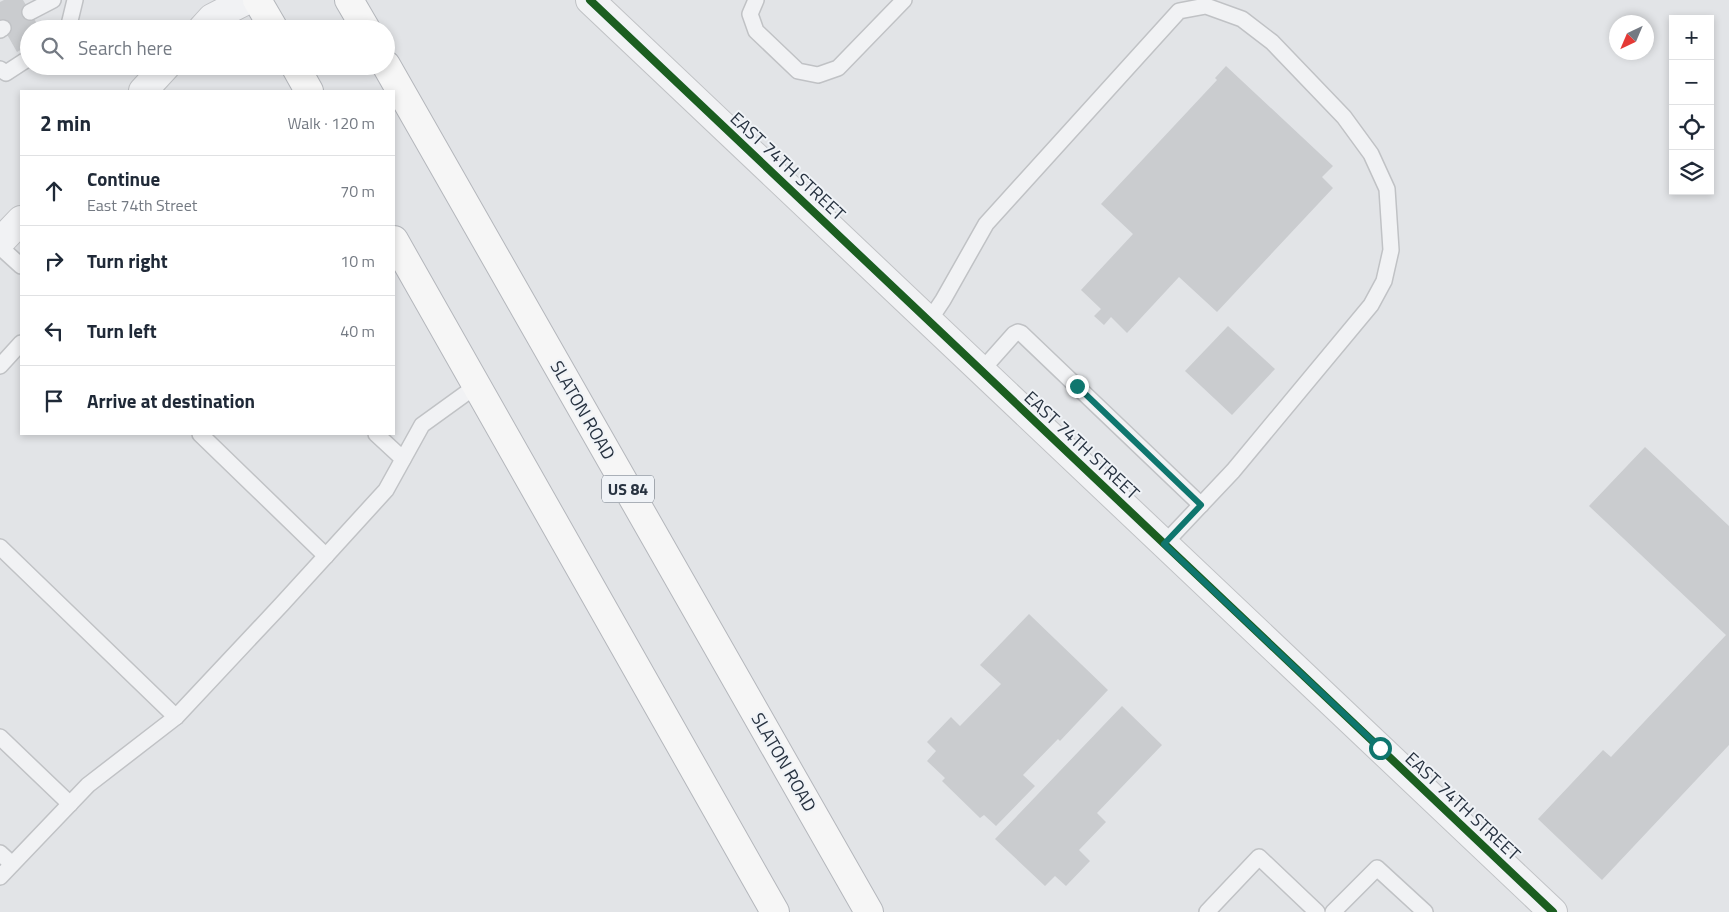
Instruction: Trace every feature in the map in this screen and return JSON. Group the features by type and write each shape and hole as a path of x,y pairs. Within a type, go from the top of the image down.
{"highway":[{"path":"257,0 269,20"},
{"path":"349,0 361,20"},
{"path":"300,75 308,90"},
{"name":"SLATON ROAD","path":"392,75 869,912"},
{"path":"395,242 775,912"}],"street":[{"path":"210,20 247,0"},
{"name":"EAST 74TH STREET","path":"590,0 1553,912"},
{"path":"144,90 158,75"},
{"path":"0,242 20,221"}],"lane":[{"path":"30,12 53,0"},
{"path":"756,0 750,14 756,30 798,71 818,75 838,68 904,0"},
{"path":"69,20 71,1"},
{"path":"929,321 986,224 1179,11 1206,6 1242,19 1272,42 1344,117 1371,154 1387,189 1391,250 1384,281 1371,305 1233,471 1164,544"},
{"path":"0,69 6,73 20,64"},
{"path":"0,247 20,265"},
{"path":"982,370 1014,334 1021,333 1201,505"},
{"path":"0,366 20,345"},
{"path":"0,877 88,785 176,717 386,490 422,425 476,386"},
{"path":"201,435 326,556"},
{"path":"377,435 403,459"},
{"path":"0,547 176,717"},
{"path":"0,737 70,804"},
{"path":"0,853 12,864"},
{"path":"1207,912 1259,857 1318,912"},
{"path":"1333,912 1377,868 1425,912"}],"building":[{"path":"4,0 23,0 35,20 20,20 20,50 17,52 0,22 0,2"},
{"path":"1226,66 1333,166 1322,177 1333,188 1217,312 1179,277 1127,333 1111,317 1104,325 1094,316 1101,309 1081,290 1133,234 1101,204 1217,80 1215,78"},
{"path":"1228,326 1275,369 1232,415 1185,371"},
{"path":"1645,447 1729,526 1729,745 1602,880 1538,819 1603,750 1611,757 1726,635 1589,506"},
{"path":"1029,614 1108,690 1060,741 1058,739 1023,775 1035,786 996,826 984,815 980,818 942,781 945,778 927,761 936,751 927,742 951,717 960,726 1001,684 980,665"},
{"path":"1122,706 1162,745 1097,813 1106,822 1079,850 1090,861 1066,886 1055,876 1045,886 995,839"}],"cycle path":[{"path":"590,0 1553,912"}],"route":[{"path":"1077,386 1201,505 1164,544 1380,748"}]}
